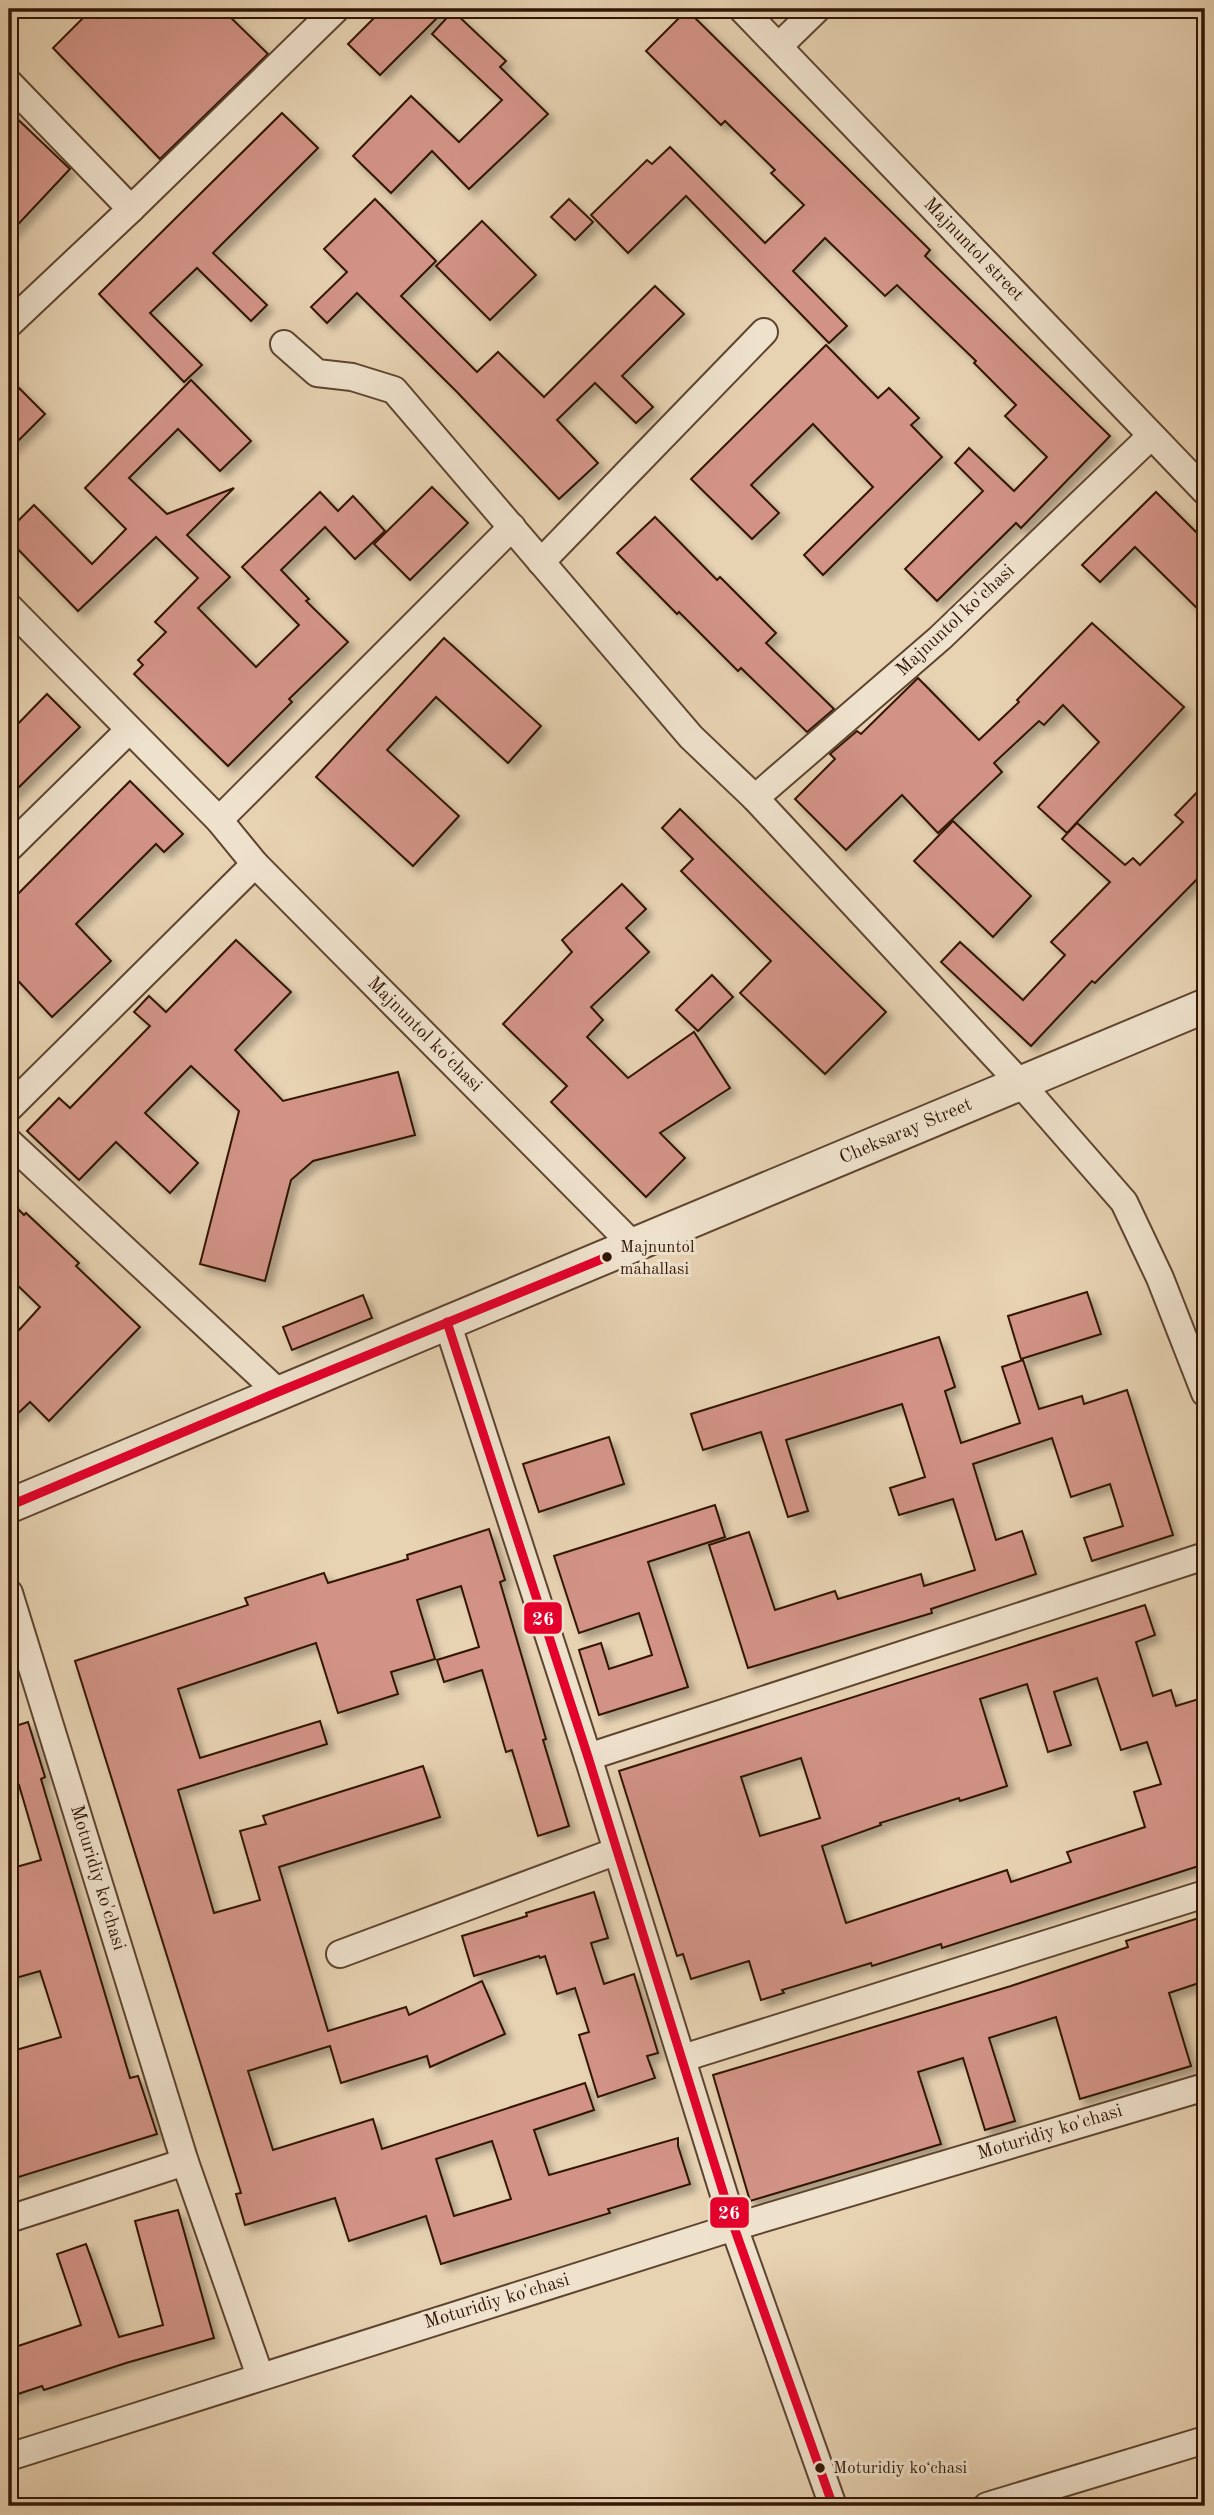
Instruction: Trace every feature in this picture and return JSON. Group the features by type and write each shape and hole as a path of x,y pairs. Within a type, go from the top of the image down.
{"street":[{"path":"9,324 336,9"},
{"name":"Majnuntol street","path":"742,9 1205,491"},
{"path":"779,46 817,9"},
{"path":"9,83 131,209"},
{"path":"541,562 764,332"},
{"path":"284,344 317,373 352,377 394,390 691,737 755,798 1021,1084 1124,1202 1160,1278 1205,1394"},
{"name":"Majnuntol ko'chasi","path":"755,798 940,638 1150,436"},
{"path":"219,820 512,527"},
{"name":"Majnuntol ko'chasi","path":"9,607 219,820 255,864 634,1246"},
{"path":"9,848 129,730"},
{"path":"9,1108 255,864"},
{"name":"Cheksaray Street","path":"9,1506 1205,1006"},
{"path":"9,1142 278,1392"},
{"path":"447,1322 588,1757 734,2228 833,2506"},
{"path":"588,1757 1205,1556"},
{"name":"Moturidiy ko'chasi","path":"9,1593 186,2162 260,2376"},
{"path":"340,1954 617,1851"},
{"path":"682,2058 1205,1894"},
{"name":"Moturidiy ko'chasi","path":"9,2457 734,2228 1205,2087"},
{"path":"9,2219 186,2162"},
{"path":"987,2506 1070,2495 1205,2440"}],"building":[{"path":"92,9 222,9 268,54 160,159 53,48"},
{"path":"383,9 446,9 380,75 348,44"},
{"path":"687,10 930,250 925,256 1110,436 1021,528 1016,523 937,601 905,569 983,491 955,463 969,448 1014,491 1047,457 1005,416 1016,405 974,363 976,361 897,285 885,296 825,238 793,271 847,326 829,343 686,196 628,253 591,215 647,160 652,164 670,147 765,243 804,205 771,173 775,170 725,121 721,125 646,51"},
{"path":"453,11 506,61 500,67 548,114 469,189 432,151 391,193 353,156 411,96 459,142 502,100 432,34"},
{"path":"9,111 70,169 9,234"},
{"path":"282,113 318,148 213,253 267,305 251,321 197,268 150,313 202,365 184,382 99,294"},
{"path":"375,199 436,261 401,296 477,372 498,352 544,397 655,286 684,314 622,376 653,407 636,423 595,383 557,420 598,463 559,499 357,293 327,323 311,307 347,272 324,249"},
{"path":"569,199 593,222 575,240 551,217"},
{"path":"482,221 536,275 490,320 436,266"},
{"path":"826,345 878,398 889,388 919,418 911,425 942,457 823,575 804,555 873,487 813,424 751,485 779,513 752,539 691,479"},
{"path":"9,378 45,414 9,450"},
{"path":"191,380 251,441 220,471 178,429 129,478 167,514 234,488 187,535 230,577 198,608 256,667 299,625 242,567 320,492 338,511 353,496 385,531 355,559 325,527 281,570 309,599 306,601 348,642 289,699 292,702 228,766 134,674 143,665 138,660 166,632 155,622 198,578 156,537 78,611 9,540 9,530 34,505 92,564 126,529 85,488"},
{"path":"432,487 468,523 410,580 374,544"},
{"path":"1156,492 1205,541 1205,616 1135,547 1100,582 1082,565"},
{"path":"655,517 717,580 720,577 776,633 766,643 834,709 807,732 741,668 738,671 679,612 677,614 617,553"},
{"path":"1092,623 1184,707 1067,833 1038,807 1099,742 1063,705 1044,725 1039,721 994,763 1002,772 938,833 902,795 846,850 795,799 835,759 830,754 857,731 861,734 918,678 979,740 1019,702 1017,700"},
{"path":"444,638 541,726 508,763 436,697 387,750 459,816 413,866 316,777"},
{"path":"47,694 80,727 9,797 9,733"},
{"path":"130,781 183,834 164,852 156,844 76,924 111,961 52,1017 9,971 9,903"},
{"path":"1205,784 1205,871 1095,983 1092,981 1031,1046 941,962 960,942 1023,1000 1065,955 1051,942 1110,882 1062,839 1077,823 1125,865 1133,858 1140,865 1183,822 1175,815"},
{"path":"680,809 886,1012 825,1074 740,993 771,961 681,871 693,859 662,828"},
{"path":"953,821 1031,896 993,937 914,861"},
{"path":"622,884 646,909 626,928 649,952 591,1007 603,1020 587,1037 628,1078 694,1032 730,1088 660,1133 685,1158 646,1197 551,1102 567,1086 503,1024 572,952 562,940"},
{"path":"236,940 291,992 235,1050 283,1101 398,1072 415,1135 313,1161 291,1180 265,1281 200,1264 239,1111 191,1066 145,1113 198,1163 170,1193 116,1142 79,1180 27,1131 59,1098 70,1108 150,1026 134,1012 149,996 166,1012"},
{"path":"712,975 733,997 698,1031 676,1010"},
{"path":"9,1200 79,1263 76,1266 140,1327 49,1421 30,1402 9,1422 9,1341 40,1307 9,1277"},
{"path":"1087,1292 1101,1334 1021,1359 1008,1316"},
{"path":"363,1295 372,1318 292,1350 283,1327"},
{"path":"939,1337 955,1387 945,1391 961,1443 1020,1423 1002,1367 1023,1360 1039,1409 1082,1396 1084,1404 1127,1390 1173,1535 1092,1561 1084,1538 1123,1526 1110,1484 1071,1497 1052,1438 973,1464 996,1540 1022,1531 1036,1574 931,1609 932,1613 748,1668 709,1545 749,1532 775,1610 835,1591 838,1599 921,1574 924,1586 975,1570 953,1499 899,1515 890,1488 925,1477 902,1404 786,1440 808,1511 788,1517 761,1432 703,1450 691,1414"},
{"path":"609,1437 624,1484 539,1512 523,1464"},
{"path":"715,1505 725,1537 648,1562 688,1687 599,1715 579,1650 601,1643 609,1669 652,1655 639,1613 579,1633 554,1556"},
{"path":"489,1529 505,1580 500,1582 569,1826 538,1836 512,1750 506,1752 482,1670 444,1682 437,1660 479,1647 461,1586 417,1600 435,1659 391,1672 398,1694 338,1713 316,1643 178,1689 200,1758 320,1721 327,1744 178,1790 214,1913 260,1900 240,1831 266,1824 263,1816 423,1766 440,1817 279,1867 328,2031 406,2007 409,2015 482,1981 505,2034 430,2067 427,2056 341,2083 330,2046 248,2071 273,2150 373,2119 382,2149 585,2083 594,2110 534,2130 549,2175 678,2138 690,2184 608,2209 610,2213 441,2264 426,2216 349,2241 335,2198 245,2225 236,2194 241,2193 75,1661 248,1605 245,1598 324,1573 328,1583 408,1559 407,1555","holes":["492,2141 511,2199 454,2216 436,2159"]},
{"path":"1145,1605 1155,1635 1136,1642 1153,1696 1171,1690 1176,1706 1205,1697 1205,1864 942,1948 941,1944 782,1990 784,1993 761,2000 749,1961 691,1979 683,1954 677,1956 619,1771","holes":["1097,1678 1121,1750 1147,1742 1161,1784 1134,1792 1145,1827 1067,1852 1071,1862 1011,1882 1007,1870 846,1923 822,1846 881,1825 880,1823 1007,1786 980,1699 1027,1684 1048,1752 1071,1745 1054,1692","801,1758 820,1818 760,1836 741,1777"]},
{"path":"28,1722 45,1777 41,1779 130,2078 138,2076 157,2134 9,2180 9,2052 61,2037 40,1971 9,1980 9,1869 41,1860 19,1785 9,1788 9,1728"},
{"path":"594,1892 608,1938 591,1943 604,1984 634,1974 658,2053 647,2056 655,2078 598,2097 579,2035 589,2032 575,1988 557,1994 545,1956 474,1976 462,1936"},
{"path":"1205,1916 1205,1981 1169,1993 1191,2066 1080,2099 1056,2017 989,2038 1015,2121 985,2130 963,2058 918,2072 941,2144 750,2201 713,2075 1011,1986 1128,1947 1126,1941"},
{"path":"178,2210 214,2338 44,2390 42,2386 9,2397 9,2349 81,2325 57,2254 86,2244 119,2337 163,2325 135,2221"}],"transit line":[{"name":"26","path":"9,1506 607,1257"},
{"name":"26","path":"447,1322 588,1757 734,2227 833,2506"}],"place":[{"name":"Majnuntol mahallasi","path":"607,1257"},
{"name":"Moturidiy koʻchasi","path":"820,2468"}]}
